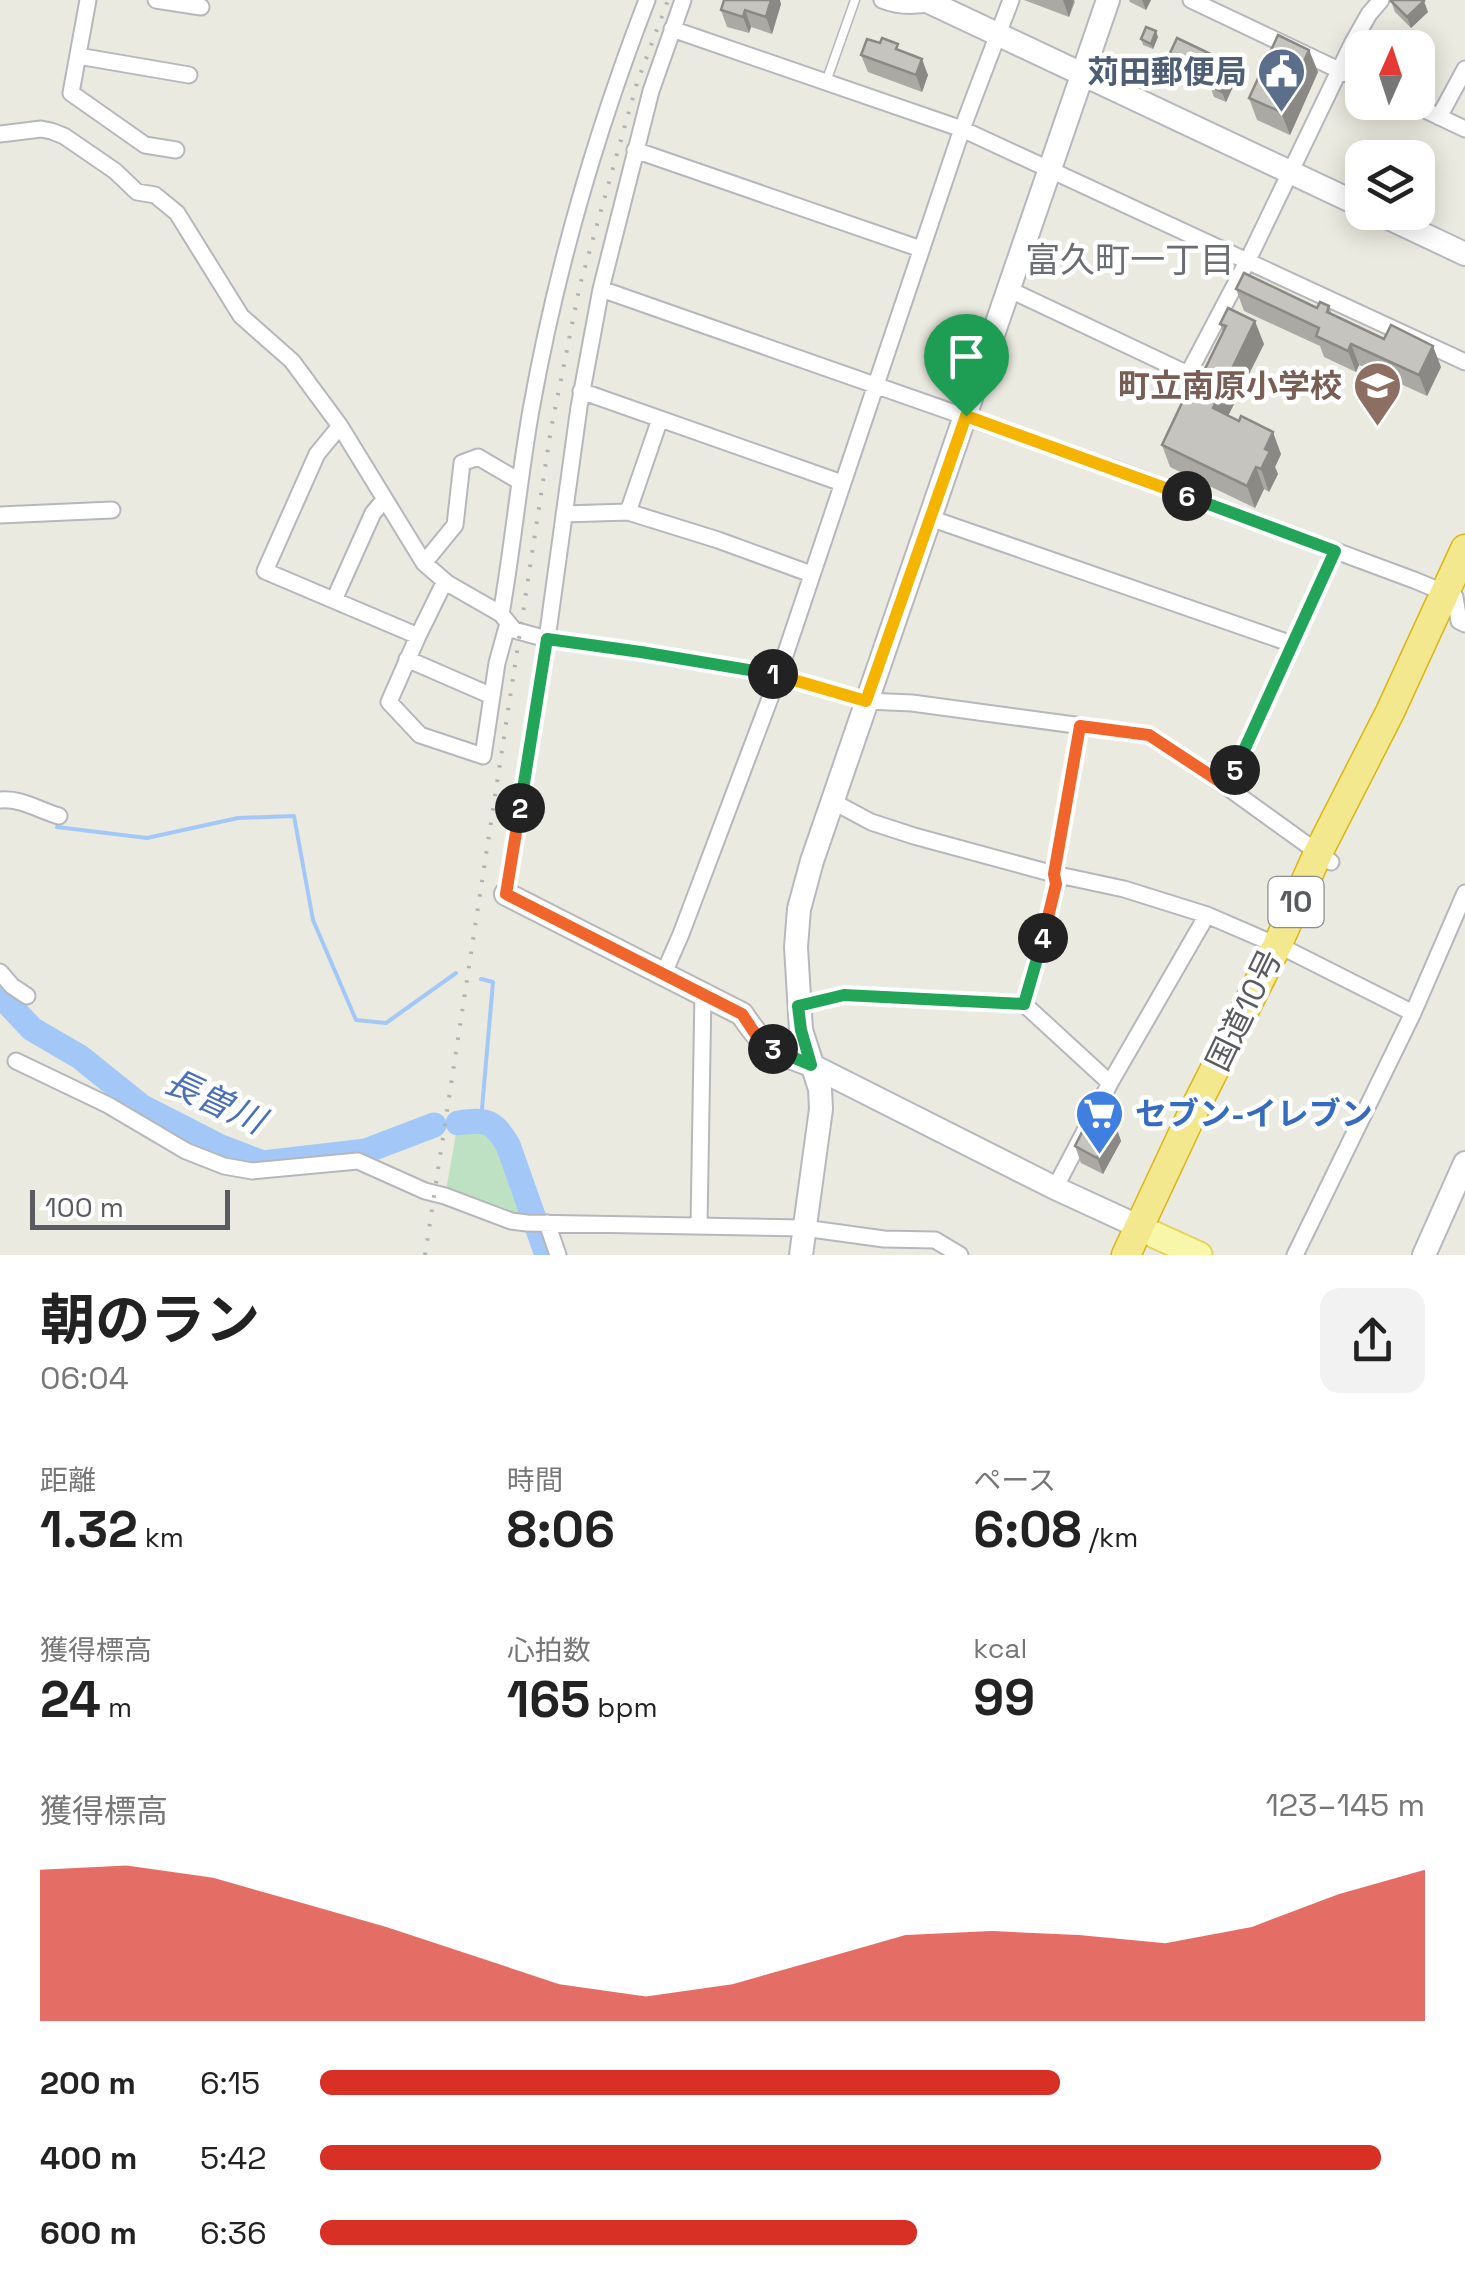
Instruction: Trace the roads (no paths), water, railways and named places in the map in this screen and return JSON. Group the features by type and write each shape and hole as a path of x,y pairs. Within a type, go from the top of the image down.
{"highway":[{"name":"国道10号","path":"1126,1255 1146,1239 1390,712 1455,589 1465,549"}],"main road":[{"path":"1146,1239 1199,1255"}],"street":[{"path":"88,0 72,93 144,145 176,150"},
{"path":"156,0 201,8"},
{"path":"445,580 388,702 420,735 483,756 531,407 568,246 616,79 646,0"},
{"path":"683,0 634,150 601,289 581,391 506,894 742,1014 758,1038 780,1053 1055,1188 1146,1239"},
{"path":"882,0 895,5 920,6 928,2 1003,18"},
{"path":"959,0 1003,18 1085,67 1294,165 1345,184"},
{"path":"800,1255 821,1109 820,1089 801,1030 798,1006 799,909 832,800 1108,0"},
{"path":"1192,0 1345,73"},
{"path":"1008,289 1188,374 1362,24 1381,0"},
{"path":"664,973 778,675 921,248 1003,18"},
{"path":"672,29 962,129 1465,362"},
{"path":"78,56 189,76"},
{"path":"1439,117 1465,68"},
{"path":"1435,115 1465,129"},
{"path":"0,134 40,130 64,136 138,192 155,195 178,213 241,316 292,361 340,426 424,563 504,618 514,630 547,639 778,675 866,701 1149,735 1325,857"},
{"path":"634,150 921,248"},
{"path":"1294,165 1345,196"},
{"path":"1435,223 1465,238"},
{"path":"1414,230 1465,254"},
{"path":"601,289 966,416 1335,551 1455,589 1458,621 1465,624"},
{"path":"581,391 842,482"},
{"path":"628,512 660,418"},
{"path":"340,426 317,454 264,571 418,636"},
{"path":"424,563 455,524 462,463 478,457 519,481"},
{"path":"334,600 373,513 384,500"},
{"path":"0,515 112,510"},
{"path":"564,514 628,512 812,574"},
{"path":"930,518 1292,644"},
{"path":"1228,787 1335,551"},
{"path":"408,659 492,696"},
{"path":"1024,1004 1056,884 1054,874 1080,726"},
{"path":"0,800 24,802 59,816"},
{"path":"832,800 871,822 1207,916 1282,948 1413,1014"},
{"path":"1296,1255 1413,1014 1465,893"},
{"path":"1055,1188 1207,916"},
{"path":"0,972 28,996"},
{"path":"699,1225 703,992"},
{"path":"798,1006 844,995 1024,1004 1110,1084"},
{"path":"16,1061 108,1105 186,1151 252,1172 358,1162 511,1221 804,1228 885,1247 934,1240 960,1255"},
{"path":"1424,1255 1465,1163"},
{"path":"539,1223 558,1255"}],"lane":[{"path":"826,82 856,0"}],"waterway":[{"path":"57,827 147,838 238,818 294,816 313,920 356,1020 386,1023 456,973"},
{"path":"481,979 493,982 481,1120"},
{"name":"長曽川","path":"0,995 32,1029 80,1057 141,1106 221,1147 263,1163 366,1151 434,1125"},
{"name":"長曽川","path":"458,1123 488,1123 503,1137 547,1255"}],"railway":[{"path":"425,1255 551,429 580,285 637,83 668,0"}],"place":[{"name":"苅田郵便局","path":"1282,114"},
{"name":"町立南原小学校","path":"1377,428"},
{"name":"セブン-イレブン","path":"1100,1156"}],"district":[{"name":"富久町一丁目","path":"1130,260"}]}
